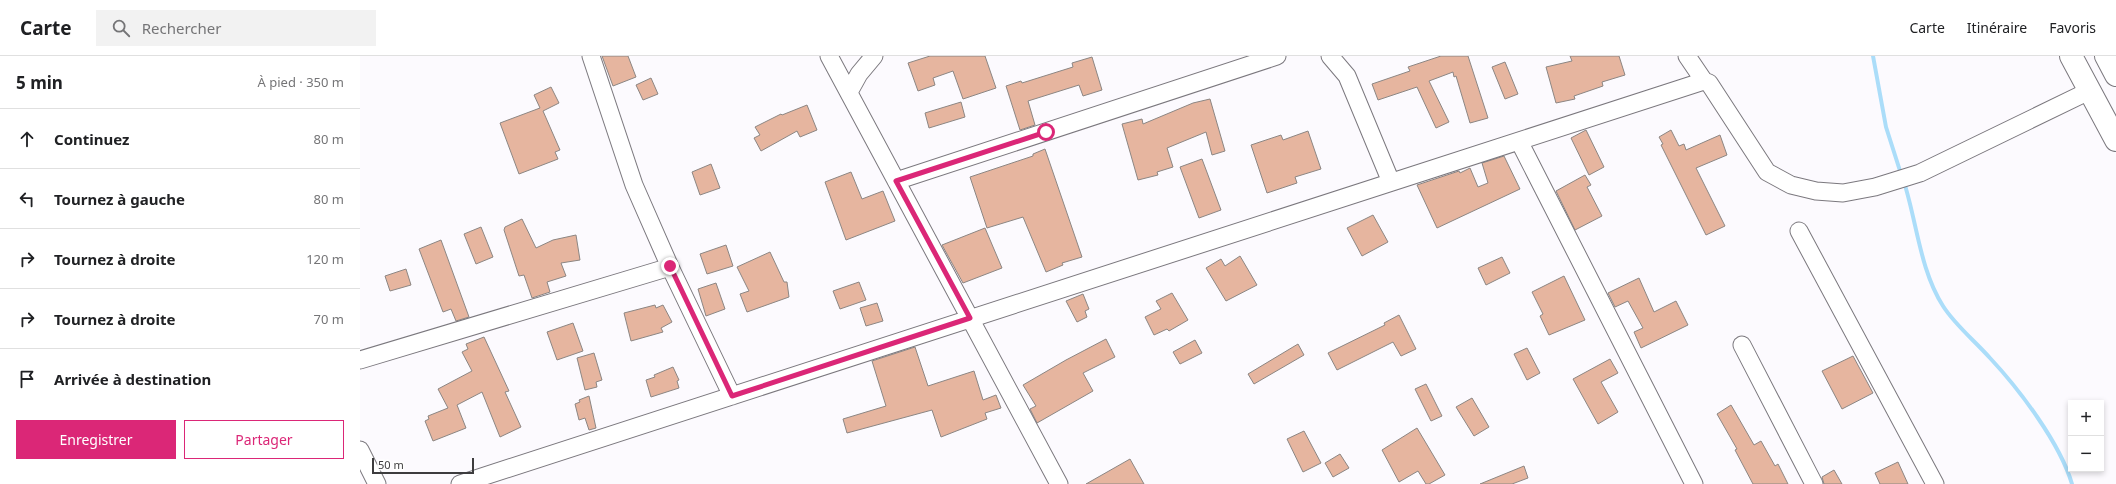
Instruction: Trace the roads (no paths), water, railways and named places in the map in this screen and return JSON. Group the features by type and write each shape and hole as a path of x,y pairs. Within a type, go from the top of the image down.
{"main road":[{"path":"2071,56 2116,140"},
{"path":"2106,56 2116,75"}],"street":[{"path":"592,56 634,185 670,266 732,396"},
{"path":"829,56 1059,484"},
{"path":"849,92 863,69 874,56"},
{"path":"896,181 1277,56"},
{"path":"1330,56 1347,76 1391,182"},
{"path":"1687,56 1704,81 1709,83 1767,172 1791,184 1816,191 1843,193 1875,187 1920,173 2089,91"},
{"path":"460,484 1704,81"},
{"path":"1519,141 1694,484"},
{"path":"1799,231 1935,484"},
{"path":"360,360 670,266"},
{"path":"1742,345 1814,484"},
{"path":"360,450 377,484"}],"waterway":[{"path":"1873,56 1886,127 1901,174"},
{"path":"1904,182 1924,262 1935,292 1948,313 2026,401 2058,451 2072,484"}]}
